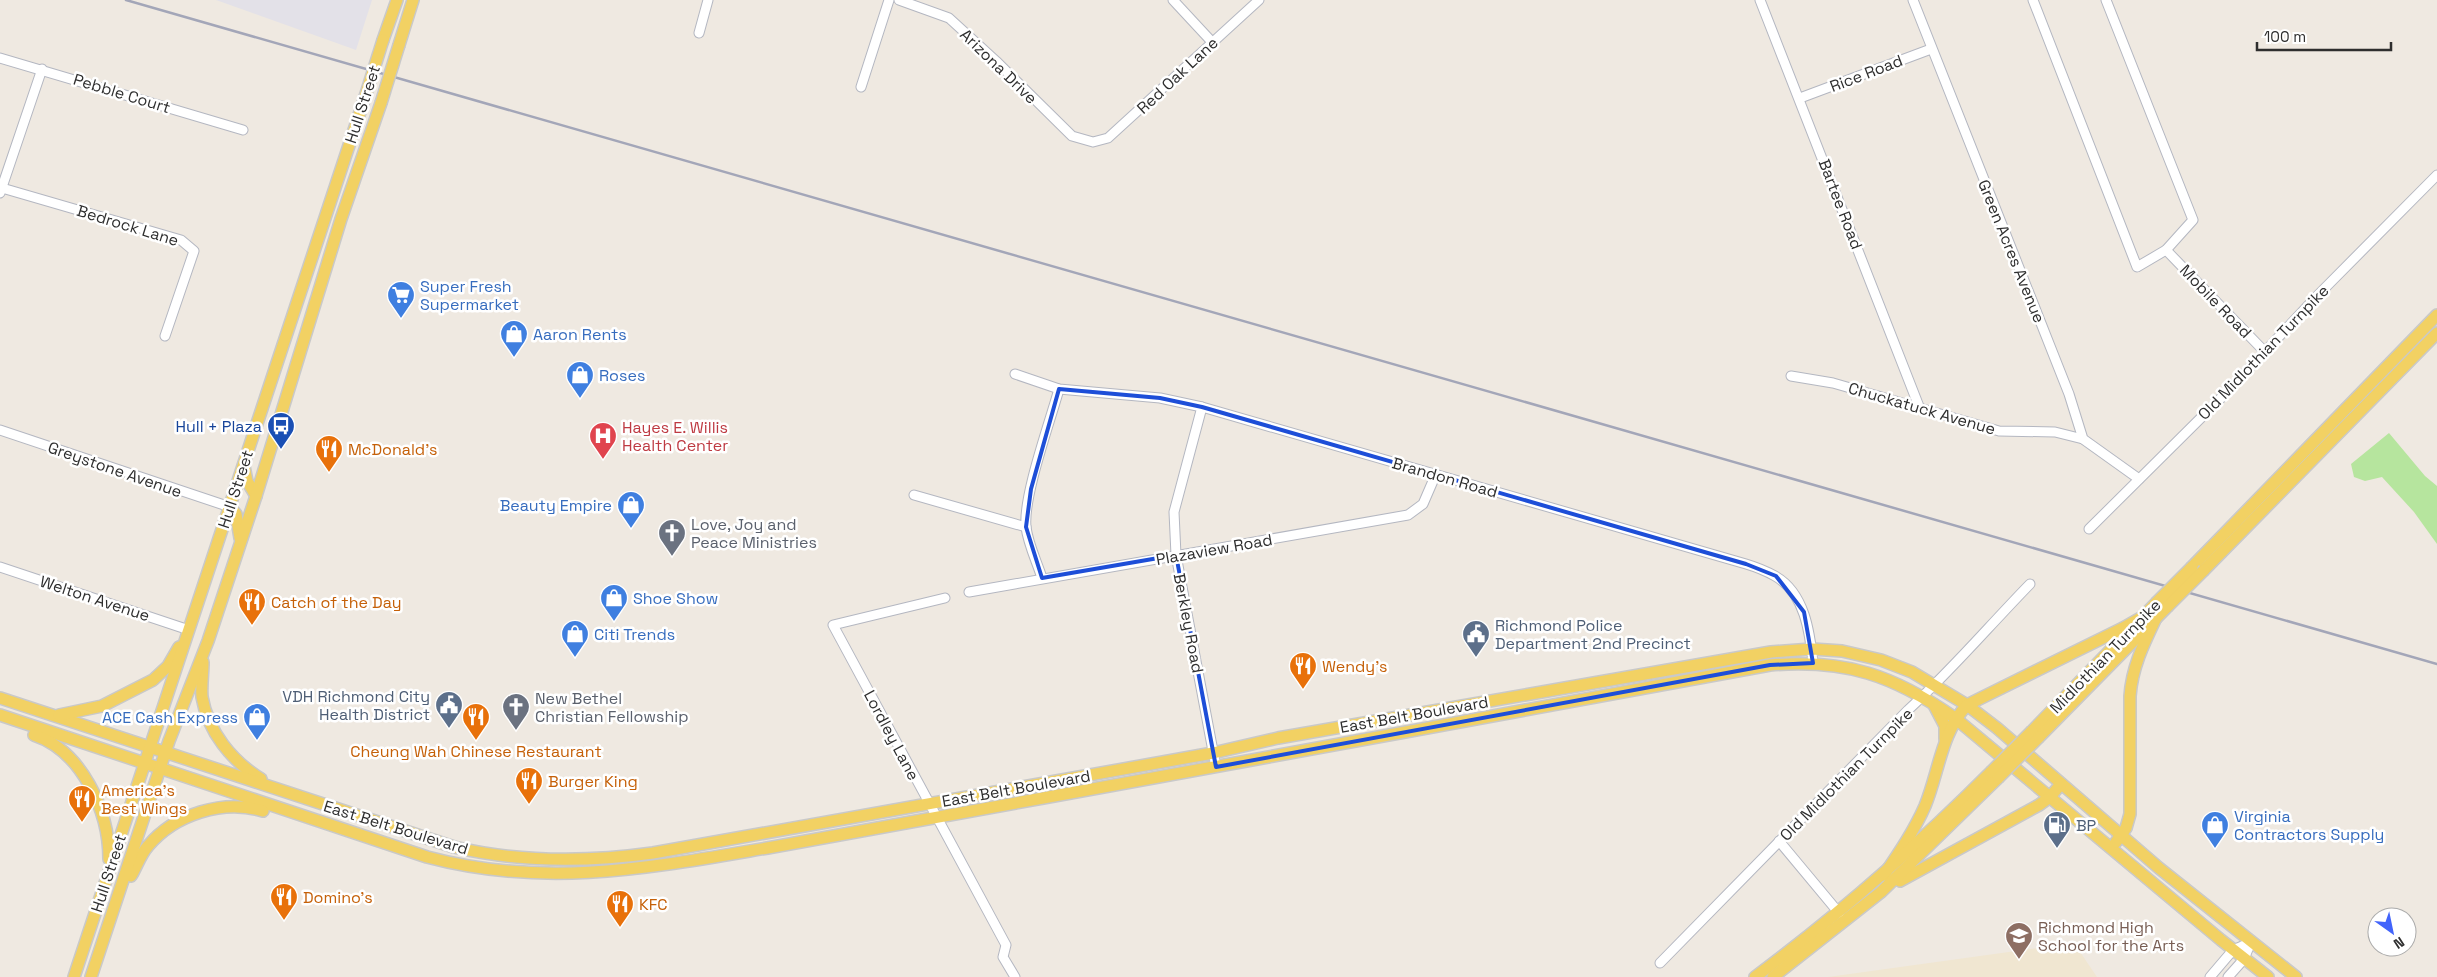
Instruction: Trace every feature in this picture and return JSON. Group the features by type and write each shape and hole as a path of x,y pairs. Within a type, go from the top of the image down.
{"main road":[{"name":"Hull Street","path":"74,977 397,0"},
{"name":"Hull Street","path":"91,977 160,769 203,654 256,496 341,219 381,103 413,0"},
{"name":"Midlothian Turnpike","path":"2035,734 2155,620 2162,605 2192,567 2437,315"},
{"name":"Midlothian Turnpike","path":"1773,977 1881,892 2035,734 2144,616 2162,605 2204,570 2437,333"},
{"path":"243,464 247,481 256,496"},
{"path":"230,507 236,514 241,539"},
{"path":"1884,875 1919,821 1929,795 1945,740 1955,718 1967,705 2144,616"},
{"path":"2111,848 2126,828 2130,814 2130,696 2132,677 2140,651 2155,620"},
{"path":"54,715 80,712 102,706 153,680 168,666 189,630"},
{"name":"East Belt Boulevard","path":"0,698 454,847 499,854 556,859 618,858 1213,753 1278,738 1771,652 1812,649 1842,652 1881,660 1912,672 1967,705 2022,749 2121,836 2296,977"},
{"path":"203,654 202,697 217,735 235,760 277,790"},
{"name":"East Belt Boulevard","path":"0,716 296,815 441,861 525,872 565,873 624,871 656,867 938,818 1770,665 1813,663 1873,674 1927,699 1955,718 2233,950 2268,977"},
{"path":"1927,699 1943,722 1945,740"},
{"path":"0,716 21,730 52,742 74,762 90,788 104,820 109,845 110,868"},
{"name":"Midlothian Turnpike","path":"1755,977 1839,913 1995,775"},
{"path":"1881,892 2050,797 2061,784"},
{"path":"116,901 149,844 162,832 184,820 207,810 224,806 249,807 296,815"},
{"path":"81,977 96,930 102,890"}],"street":[{"path":"699,33 708,0"},
{"path":"861,87 889,0"},
{"name":"Arizona Drive","path":"899,0 949,18 996,61 1072,136 1092,142"},
{"path":"1173,0 1212,42"},
{"name":"Red Oak Lane","path":"1092,142 1108,138 1258,0"},
{"name":"Bartee Road","path":"1760,0 1800,98 1920,409"},
{"name":"Green Acres Avenue","path":"1913,0 2069,394 2083,439"},
{"path":"2033,0 2137,267 2166,250 2193,220 2106,0"},
{"name":"Rice Road","path":"1800,98 1931,49"},
{"name":"Pebble Court","path":"0,58 243,130"},
{"path":"1,190 42,69"},
{"name":"Old Midlothian Turnpike","path":"2089,529 2266,352 2317,296 2437,175"},
{"name":"Bedrock Lane","path":"1,190 181,240 194,251 165,336"},
{"name":"Mobile Road","path":"2166,250 2266,352"},
{"name":"Brandon Road","path":"1015,374 1059,389 1160,398 1202,407 1746,564 1776,576 1787,585 1802,606 1812,649 1813,663"},
{"name":"Chuckatuck Avenue","path":"1791,376 1833,383 1999,431 2055,432 2083,439"},
{"path":"1042,578 1026,527 1031,489 1059,389"},
{"name":"Berkley Road","path":"1202,407 1174,512 1176,555 1216,767"},
{"name":"Greystone Avenue","path":"0,430 230,507"},
{"path":"2083,439 2139,479"},
{"name":"Plazaview Road","path":"969,592 1408,514 1423,504 1436,474"},
{"path":"914,495 1026,527"},
{"name":"Welton Avenue","path":"0,567 189,630"},
{"name":"Old Midlothian Turnpike","path":"1660,963 1779,841 1927,699 1935,685 2030,584"},
{"name":"Lordley Lane","path":"945,598 833,625 1006,945 1003,956 1015,977"},
{"path":"1779,841 1839,913"},
{"path":"2210,977 2233,950 2251,942"},
{"path":"2228,977 2244,959 2251,942"}],"highlighted area":[{"path":"1059,389 1160,398 1202,407 1746,564 1776,576 1804,612 1813,663 1770,665 1216,767 1176,555 1042,578 1026,527 1031,489"}],"shaded area":[{"path":"216,0 372,0 356,50"},
{"name":"Richmond High School for the Arts","path":"2074,943 2097,977 1828,977"}],"green space":[{"path":"2389,433 2425,476 2437,486 2437,544 2414,512 2382,477 2365,481 2354,477 2351,464"}],"railway":[{"path":"126,0 2437,664"}],"place":[{"name":"Super Fresh Supermarket","path":"401,319"},
{"name":"Aaron Rents","path":"514,358"},
{"name":"Roses","path":"580,399"},
{"name":"Hull + Plaza","path":"281,450"},
{"name":"Hayes E. Willis Health Center","path":"603,460"},
{"name":"McDonald's","path":"329,473"},
{"name":"Beauty Empire","path":"631,529"},
{"name":"Love, Joy and Peace Ministries","path":"672,557"},
{"name":"Shoe Show","path":"614,622"},
{"name":"Catch of the Day","path":"252,626"},
{"name":"Citi Trends","path":"575,658"},
{"name":"Richmond Police Department 2nd Precinct","path":"1476,658"},
{"name":"Wendy's","path":"1303,690"},
{"name":"VDH Richmond City Health District","path":"449,729"},
{"name":"New Bethel Christian Fellowship","path":"516,731"},
{"name":"ACE Cash Express","path":"257,741"},
{"name":"Cheung Wah Chinese Restaurant","path":"476,741"},
{"name":"Burger King","path":"529,805"},
{"name":"America's Best Wings","path":"82,823"},
{"name":"BP","path":"2057,849"},
{"name":"Virginia Contractors Supply","path":"2215,849"},
{"name":"Domino's","path":"284,921"},
{"name":"KFC","path":"620,928"},
{"name":"Richmond High School for the Arts","path":"2019,960"}]}
